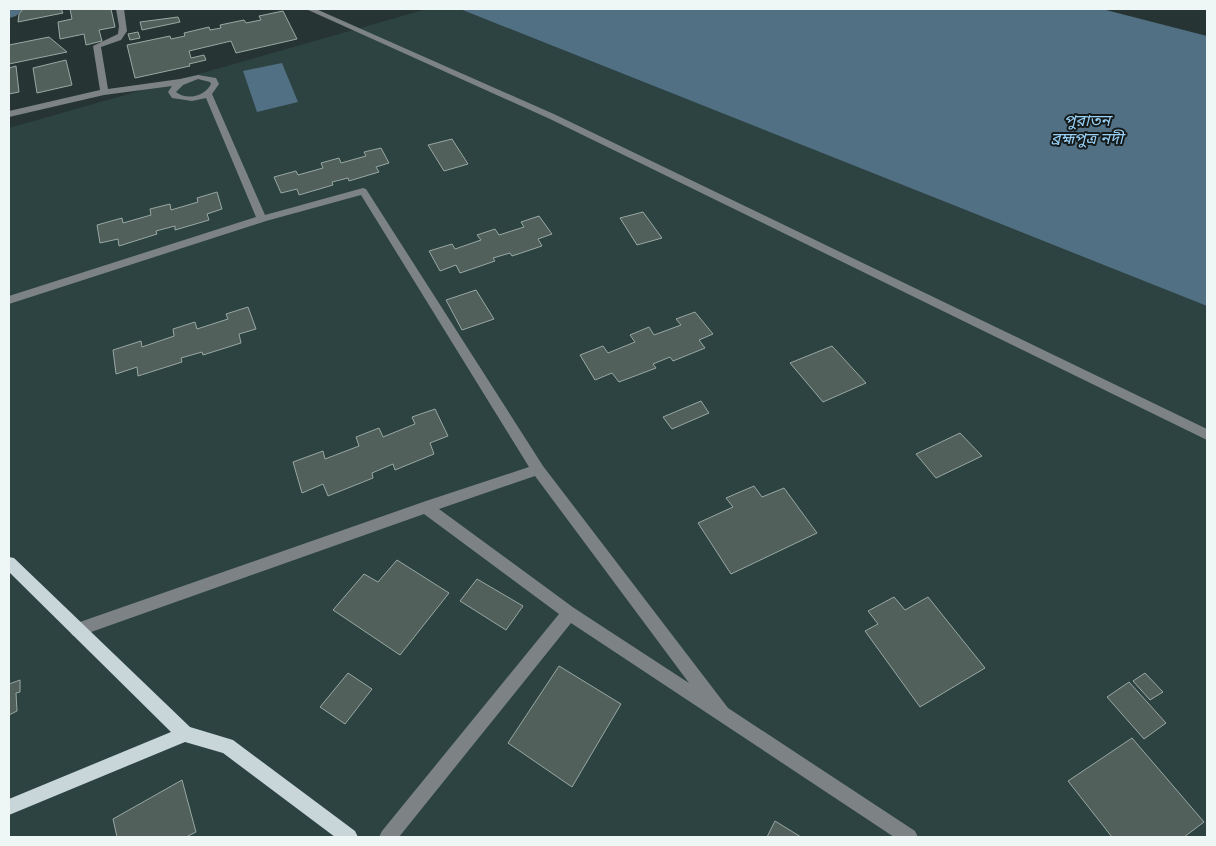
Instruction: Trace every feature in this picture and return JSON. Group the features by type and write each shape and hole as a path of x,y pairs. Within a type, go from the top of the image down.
{"main road":[{"path":"9,564 185,734 227,746 349,837"},
{"path":"9,807 185,734"}],"street":[{"path":"104,92 97,46 118,39 122,35 125,28 120,9"},
{"path":"310,9 553,117 1207,436"},
{"path":"9,114 104,92 180,82 198,77 213,80 215,84 208,94 190,99 181,99 172,92 174,87 180,82"},
{"path":"208,94 262,219"},
{"path":"9,300 262,219 363,191 538,470 722,714"},
{"path":"77,630 426,507 538,470"},
{"path":"426,507 569,613 909,837"},
{"path":"388,837 569,613"}],"shaded area":[{"path":"427,9 460,9 1207,306 1207,837 9,837 9,128"}],"water":[{"name":"পুরাতন ব্রহ্মপুত্র নদী","path":"460,9 1102,9 1207,36 1207,306"},
{"path":"282,63 298,102 257,112 243,71"}],"building":[{"path":"23,9 61,9 63,13 18,22 19,14"},
{"path":"70,9 111,9 115,27 99,30 102,41 86,45 84,34 60,39 58,22 72,19"},
{"path":"283,11 297,39 236,53 231,41 189,51 191,58 204,55 206,60 189,64 190,66 135,78 127,45 170,36 171,39 185,36 184,33 209,27 210,30 221,28 220,25 244,20 246,23 261,20 259,16"},
{"path":"178,17 180,22 142,30 140,22"},
{"path":"138,32 140,38 130,40 128,34"},
{"path":"49,37 67,52 9,64 9,45"},
{"path":"66,60 72,85 37,93 33,68"},
{"path":"16,66 19,92 9,94 9,68"},
{"path":"452,139 468,164 444,171 428,145"},
{"path":"381,148 389,163 376,167 379,172 349,181 348,178 332,182 333,185 299,195 297,189 281,193 274,177 296,171 298,175 323,168 321,163 339,158 341,163 366,156 364,152"},
{"path":"217,192 222,209 207,214 209,220 175,230 175,226 156,231 157,234 119,246 118,239 100,243 97,225 122,218 123,223 151,215 150,209 170,204 171,210 198,202 197,198"},
{"path":"643,212 662,238 637,245 620,218"},
{"path":"539,216 552,234 538,239 542,246 512,256 510,253 493,258 495,261 460,273 456,265 440,271 429,251 452,244 455,249 481,240 477,235 495,229 499,235 524,227 521,222"},
{"path":"476,290 494,319 462,330 446,300"},
{"path":"248,307 256,329 239,334 241,343 203,355 202,352 181,358 182,362 138,376 137,367 116,374 113,350 141,341 142,347 174,336 173,329 195,322 197,329 228,319 226,314"},
{"path":"695,312 713,334 699,340 705,348 673,361 670,357 653,364 656,368 619,382 612,373 595,380 580,355 603,346 608,353 635,342 630,335 649,327 654,335 681,325 676,319"},
{"path":"832,346 866,383 823,402 790,363"},
{"path":"701,401 709,413 672,429 663,417"},
{"path":"435,409 448,436 430,443 434,454 395,470 393,464 372,473 373,478 328,496 323,484 302,493 293,462 323,451 325,459 359,446 356,437 379,428 383,437 415,424 412,417"},
{"path":"960,433 982,456 936,478 916,454"},
{"path":"754,486 762,497 784,488 817,533 731,574 698,523 733,507 726,498"},
{"path":"397,560 449,593 400,655 333,610 364,574 378,582"},
{"path":"477,579 523,606 506,630 460,601"},
{"path":"894,597 905,610 928,597 985,668 920,707 865,631 878,624 868,611"},
{"path":"559,666 621,704 572,787 508,743"},
{"path":"348,673 372,689 345,724 320,707"},
{"path":"1145,673 1163,692 1150,700 1133,681"},
{"path":"20,680 20,692 16,693 17,711 9,715 9,684"},
{"path":"1129,682 1166,723 1144,739 1107,697"},
{"path":"1132,738 1204,822 1184,837 1112,837 1068,781"},
{"path":"182,780 196,832 186,837 117,837 113,819"},
{"path":"775,821 801,837 767,837"}],"waterway":[{"path":"9,12 12,9"}]}
